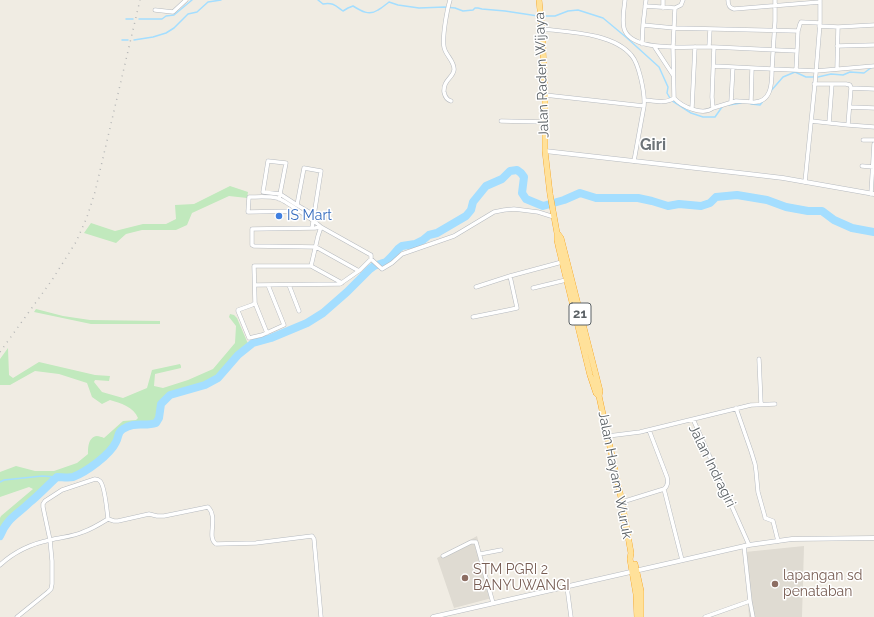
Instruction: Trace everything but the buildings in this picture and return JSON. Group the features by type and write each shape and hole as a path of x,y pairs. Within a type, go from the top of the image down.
{"highway":[{"name":"Jalan Raden Wijaya","path":"539,0 545,95 545,151"},
{"name":"Jalan Hayam Wuruk","path":"545,151 557,240 590,375 596,393 599,396"},
{"name":"Jalan Hayam Wuruk","path":"557,233 561,238 600,391 599,396 622,502 631,553 630,557 634,571"},
{"name":"21","path":"634,571 639,581 641,592 642,617"},
{"name":"21","path":"634,571 637,617"}],"street":[{"path":"155,10 173,12 186,0"},
{"path":"625,0 623,20 625,31 629,37 642,44 673,47 711,47 797,51"},
{"path":"642,44 646,0"},
{"path":"663,0 663,8"},
{"path":"645,6 675,8 682,6 684,0"},
{"path":"728,0 730,8 734,9 820,1 820,24 805,182"},
{"path":"645,100 671,100 684,106 705,111 741,100 751,102 762,101 768,95 771,83 775,0"},
{"path":"449,2 444,46 454,69 446,83 444,90 446,97 451,101"},
{"path":"671,100 675,8"},
{"path":"796,70 798,31 801,22 838,27 874,25"},
{"path":"643,25 674,28 798,31"},
{"path":"837,69 838,27"},
{"path":"542,29 574,32 601,37 611,41 627,51 635,60 645,100 634,160"},
{"path":"710,29 714,66 712,97 713,108"},
{"path":"837,46 874,45"},
{"path":"654,46 673,76"},
{"path":"692,108 694,47"},
{"path":"714,66 816,72 874,66"},
{"path":"731,102 733,67"},
{"path":"751,102 752,68"},
{"path":"815,83 846,84 850,85 851,88 874,89"},
{"path":"829,123 832,84"},
{"path":"848,125 851,88"},
{"path":"545,95 644,106"},
{"path":"850,107 874,108"},
{"path":"501,121 545,122"},
{"path":"811,121 874,127"},
{"path":"863,140 874,140"},
{"path":"545,151 749,174 872,194 874,144"},
{"path":"280,197 286,163 268,162 263,192 280,197 314,215"},
{"path":"862,166 873,167"},
{"path":"297,206 304,168 321,171 312,228"},
{"path":"299,212 248,212 249,197 280,197 321,227 371,255 373,261 382,269 402,254 454,236 494,212 514,209 553,214"},
{"path":"321,227 252,229 252,245 316,247 358,271"},
{"path":"311,266 321,227"},
{"path":"255,285 340,284 373,261"},
{"path":"476,287 562,262"},
{"path":"267,333 255,303 254,266 311,266 342,283"},
{"path":"473,317 517,308 510,276"},
{"path":"533,288 566,280"},
{"path":"255,303 238,310 248,338 262,335 284,325 268,285"},
{"path":"289,285 299,312"},
{"path":"759,359 761,404"},
{"path":"693,420 751,405 775,404"},
{"path":"736,408 755,464 758,492 764,516 765,518 773,521 778,541"},
{"name":"Jalan Indragiri","path":"608,436 630,434 693,420 749,545"},
{"path":"649,430 667,481 666,488 682,560"},
{"path":"17,617 51,589 52,561 50,540 43,506 45,501 62,490 95,479 99,480 103,489 108,519"},
{"path":"622,502 666,488"},
{"path":"0,564 17,551 32,544 84,532 108,519 118,521 149,514 164,516 208,507 213,519 212,536 213,541 216,544 256,543 312,536 314,539 322,617"},
{"path":"433,617 444,616 493,603 749,545 805,539 874,538"},
{"path":"444,556 468,543 474,541 477,543 493,603"},
{"path":"744,546 753,617"},
{"path":"480,554 501,550"},
{"path":"567,586 571,617"},
{"path":"704,617 750,601"}],"shaded area":[{"name":"STM PGRI 2 BANYUWANGI","path":"477,536 492,598 454,608 437,558"},
{"name":"lapangan sd penataban","path":"804,546 802,617 749,617 745,552"}],"green space":[{"path":"230,186 248,192 247,198 229,196 192,213 187,225 176,230 142,230 126,234 116,243 84,233 91,223 115,231 143,224 166,224 176,219 175,205 194,204"},
{"path":"36,309 63,316 90,320 160,321 160,324 91,324 34,312"},
{"path":"230,314 237,318 249,346 238,355 218,378 205,385 170,395 161,404 159,418 156,423 132,425 121,430 117,440 109,452 91,467 73,477 57,477 9,521 0,536 1,516 33,489 29,487 0,497 0,472 16,466 35,471 54,471 77,463 88,454 89,443 92,438 97,436 104,438 123,421 136,420 138,418 130,408 122,404 110,400 102,404 92,397 87,383 59,374 35,371 10,385 0,385 0,359 8,348 9,375 13,378 39,362 95,375 110,376 109,381 95,380 94,382 102,392 123,398 147,388 152,370 180,364 181,368 155,374 154,386 163,388 188,380 213,369 235,343 236,326 229,317"}],"waterway":[{"path":"139,19 162,19 166,16 174,15 192,0"},
{"path":"134,40 166,33 174,28 188,14 197,12 208,2 221,0"},
{"path":"318,0 323,4 334,5 343,11 353,6 368,13 375,12 389,2 419,8 445,7 463,11 478,8 538,16"},
{"path":"545,16 555,16 568,11 578,10 603,18 659,67 668,87 667,93 671,100 691,113 703,117 715,117 722,107"},
{"path":"126,19 133,19"},
{"path":"122,40 128,40"},
{"path":"770,92 783,77 795,72 806,77 818,77 831,74 843,75 850,72 864,73 872,67"},
{"path":"751,104 760,105 764,100"},
{"path":"729,105 741,103"},
{"path":"0,536 9,521 57,477 73,477 91,467 109,452 117,440 121,430 132,425 156,423 159,418 161,404 170,395 205,385 218,378 238,355 253,343 271,338 307,323 323,313 370,269 386,262 402,246 415,244 466,216 471,210 473,202 486,186 502,179 510,171 517,170 524,177 522,193 526,199 543,206 564,200 580,193 596,198 638,198 668,206 679,204 701,206 710,203 716,197 737,195 767,200 786,207 808,211 822,211 834,220 852,228 874,232"},
{"path":"0,482 4,480 42,476 57,477"}],"railway":[{"path":"0,352 52,280 76,242 87,217 95,192 140,0"}],"place":[{"name":"IS Mart","path":"279,216"},
{"name":"STM PGRI 2 BANYUWANGI","path":"465,578"},
{"name":"lapangan sd penataban","path":"775,584"}],"district":[{"name":"Giri","path":"653,145"}]}
